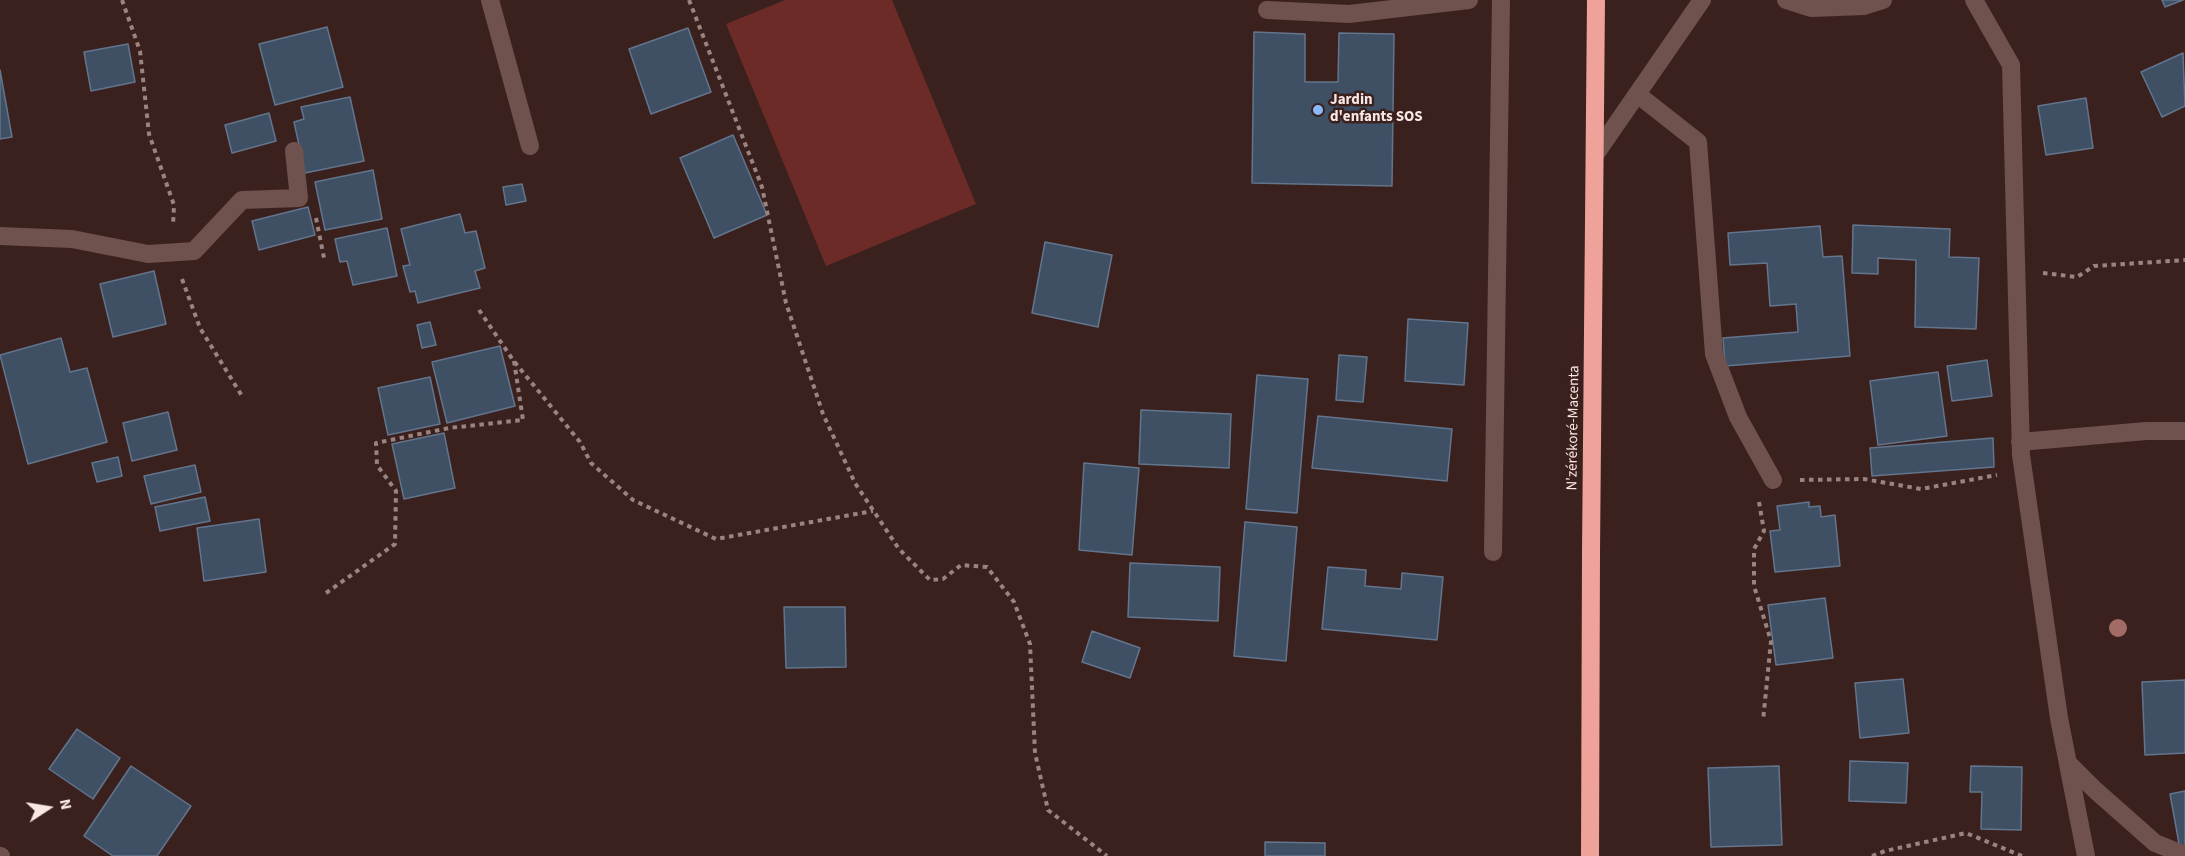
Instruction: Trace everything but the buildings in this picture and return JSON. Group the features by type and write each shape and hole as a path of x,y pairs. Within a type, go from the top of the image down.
{"highway":[{"name":"N'zérékoré-Macenta","path":"1590,856 1596,0"}],"street":[{"path":"490,0 530,146"},
{"path":"1267,10 1349,14 1469,0"},
{"path":"1493,552 1501,0"},
{"path":"1595,155 1702,0"},
{"path":"1786,0 1811,8 1864,6 1883,0"},
{"path":"1974,0 2011,65 2020,442 2055,696 2086,856"},
{"path":"1637,94 1698,142 1714,354 1738,417 1773,480"},
{"path":"0,236 72,239 148,254 194,251 242,200 299,198 294,151"},
{"path":"2020,442 2146,431 2185,431"},
{"path":"2068,763 2155,843 2185,855"}],"path":[{"path":"122,0 140,51 149,134 174,205 172,252 200,328 242,396"},
{"path":"689,0 762,187 786,303 823,414 855,483 899,549 930,580 943,579 961,565 987,567 1014,602 1030,644 1035,753 1048,810 1107,856"},
{"path":"299,198 312,201 324,258"},
{"path":"2015,270 2077,277 2094,266 2185,260"},
{"path":"479,310 513,360 580,442 591,463 633,501 716,539 873,511"},
{"path":"326,593 395,544 396,491 377,465 376,443 449,429 523,420 513,360"},
{"path":"1763,720 1771,641 1754,586 1754,549 1764,531 1758,499 1762,489 1773,480 1864,479 1921,489 1999,475 2020,442"},
{"path":"1872,856 1966,833 2022,856"}],"shaded area":[{"path":"785,0 892,0 976,204 826,266 726,24"}],"place":[{"name":"Jardin d'enfants SOS","path":"1318,110"}]}
